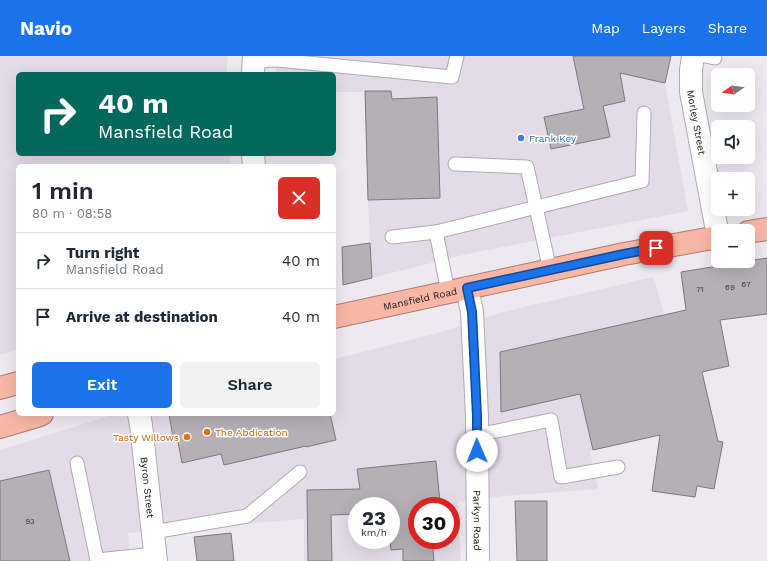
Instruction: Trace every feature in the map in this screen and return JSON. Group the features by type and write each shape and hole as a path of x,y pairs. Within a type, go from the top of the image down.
{"highway":[{"path":"755,231 767,229"},
{"name":"Mansfield Road","path":"336,317 624,254 711,237"},
{"path":"0,388 16,384"},
{"path":"0,428 37,416"}],"street":[{"name":"Morley Street","path":"693,56 691,70 691,92 716,224"},
{"name":"Parkyn Road","path":"458,290 472,312 477,416 478,561"},
{"name":"Byron Street","path":"139,416 155,557"}],"lane":[{"path":"253,64 277,60 452,77 457,56"},
{"path":"392,237 436,232 642,181 644,113"},
{"path":"455,164 527,167 550,270"},
{"path":"436,232 458,290"},
{"path":"477,435 551,420 561,477 618,467"},
{"path":"76,463 97,561 155,557"},
{"path":"153,532 247,516 300,472"}],"shaded area":[{"path":"0,56 228,56 227,72 16,72 16,156 229,156 229,164 16,164 16,351 0,355"},
{"name":"Frank Key","path":"277,56 671,56 665,83 688,211 467,254 372,278 367,185 365,92 336,92 336,72 276,72"},
{"path":"654,277 664,315 702,372 714,422 590,451 598,489 503,496 460,502 460,497 408,497 408,549 460,549 460,541 461,561 304,561 304,519 128,533 130,561 0,561 0,450 109,416 336,416 336,358 441,332 503,312"}],"building":[{"path":"573,56 671,56 665,83 620,73 625,101 603,106 610,137 551,149 544,117 584,109"},
{"path":"365,91 391,91 392,99 437,97 440,198 368,200"},
{"path":"370,243 372,278 343,285 342,247"},
{"path":"767,258 767,314 720,320 729,366 702,372 718,441 723,442 714,489 697,486 695,497 652,491 660,435 593,450 580,394 501,412 500,352 686,310 681,272 711,267 755,268 755,260"},
{"path":"169,416 330,416 336,440 224,465 221,454 182,463 177,437 173,437"},
{"path":"436,461 440,497 408,497 408,549 433,549 434,561 403,561 403,549 391,550 400,549 400,497 348,497 348,514 331,515 332,561 308,561 307,490 360,489 357,469"},
{"path":"49,470 70,561 0,561 0,481"},
{"path":"515,501 547,501 547,561 517,561"},
{"path":"231,533 234,561 197,561 194,537"}],"place":[{"name":"Frank Key","path":"521,138"},
{"name":"The Abdication","path":"207,432"},
{"name":"Tasty Willows","path":"187,437"}],"route":[{"path":"477,451 477,416 472,312 467,288 656,248"}]}
